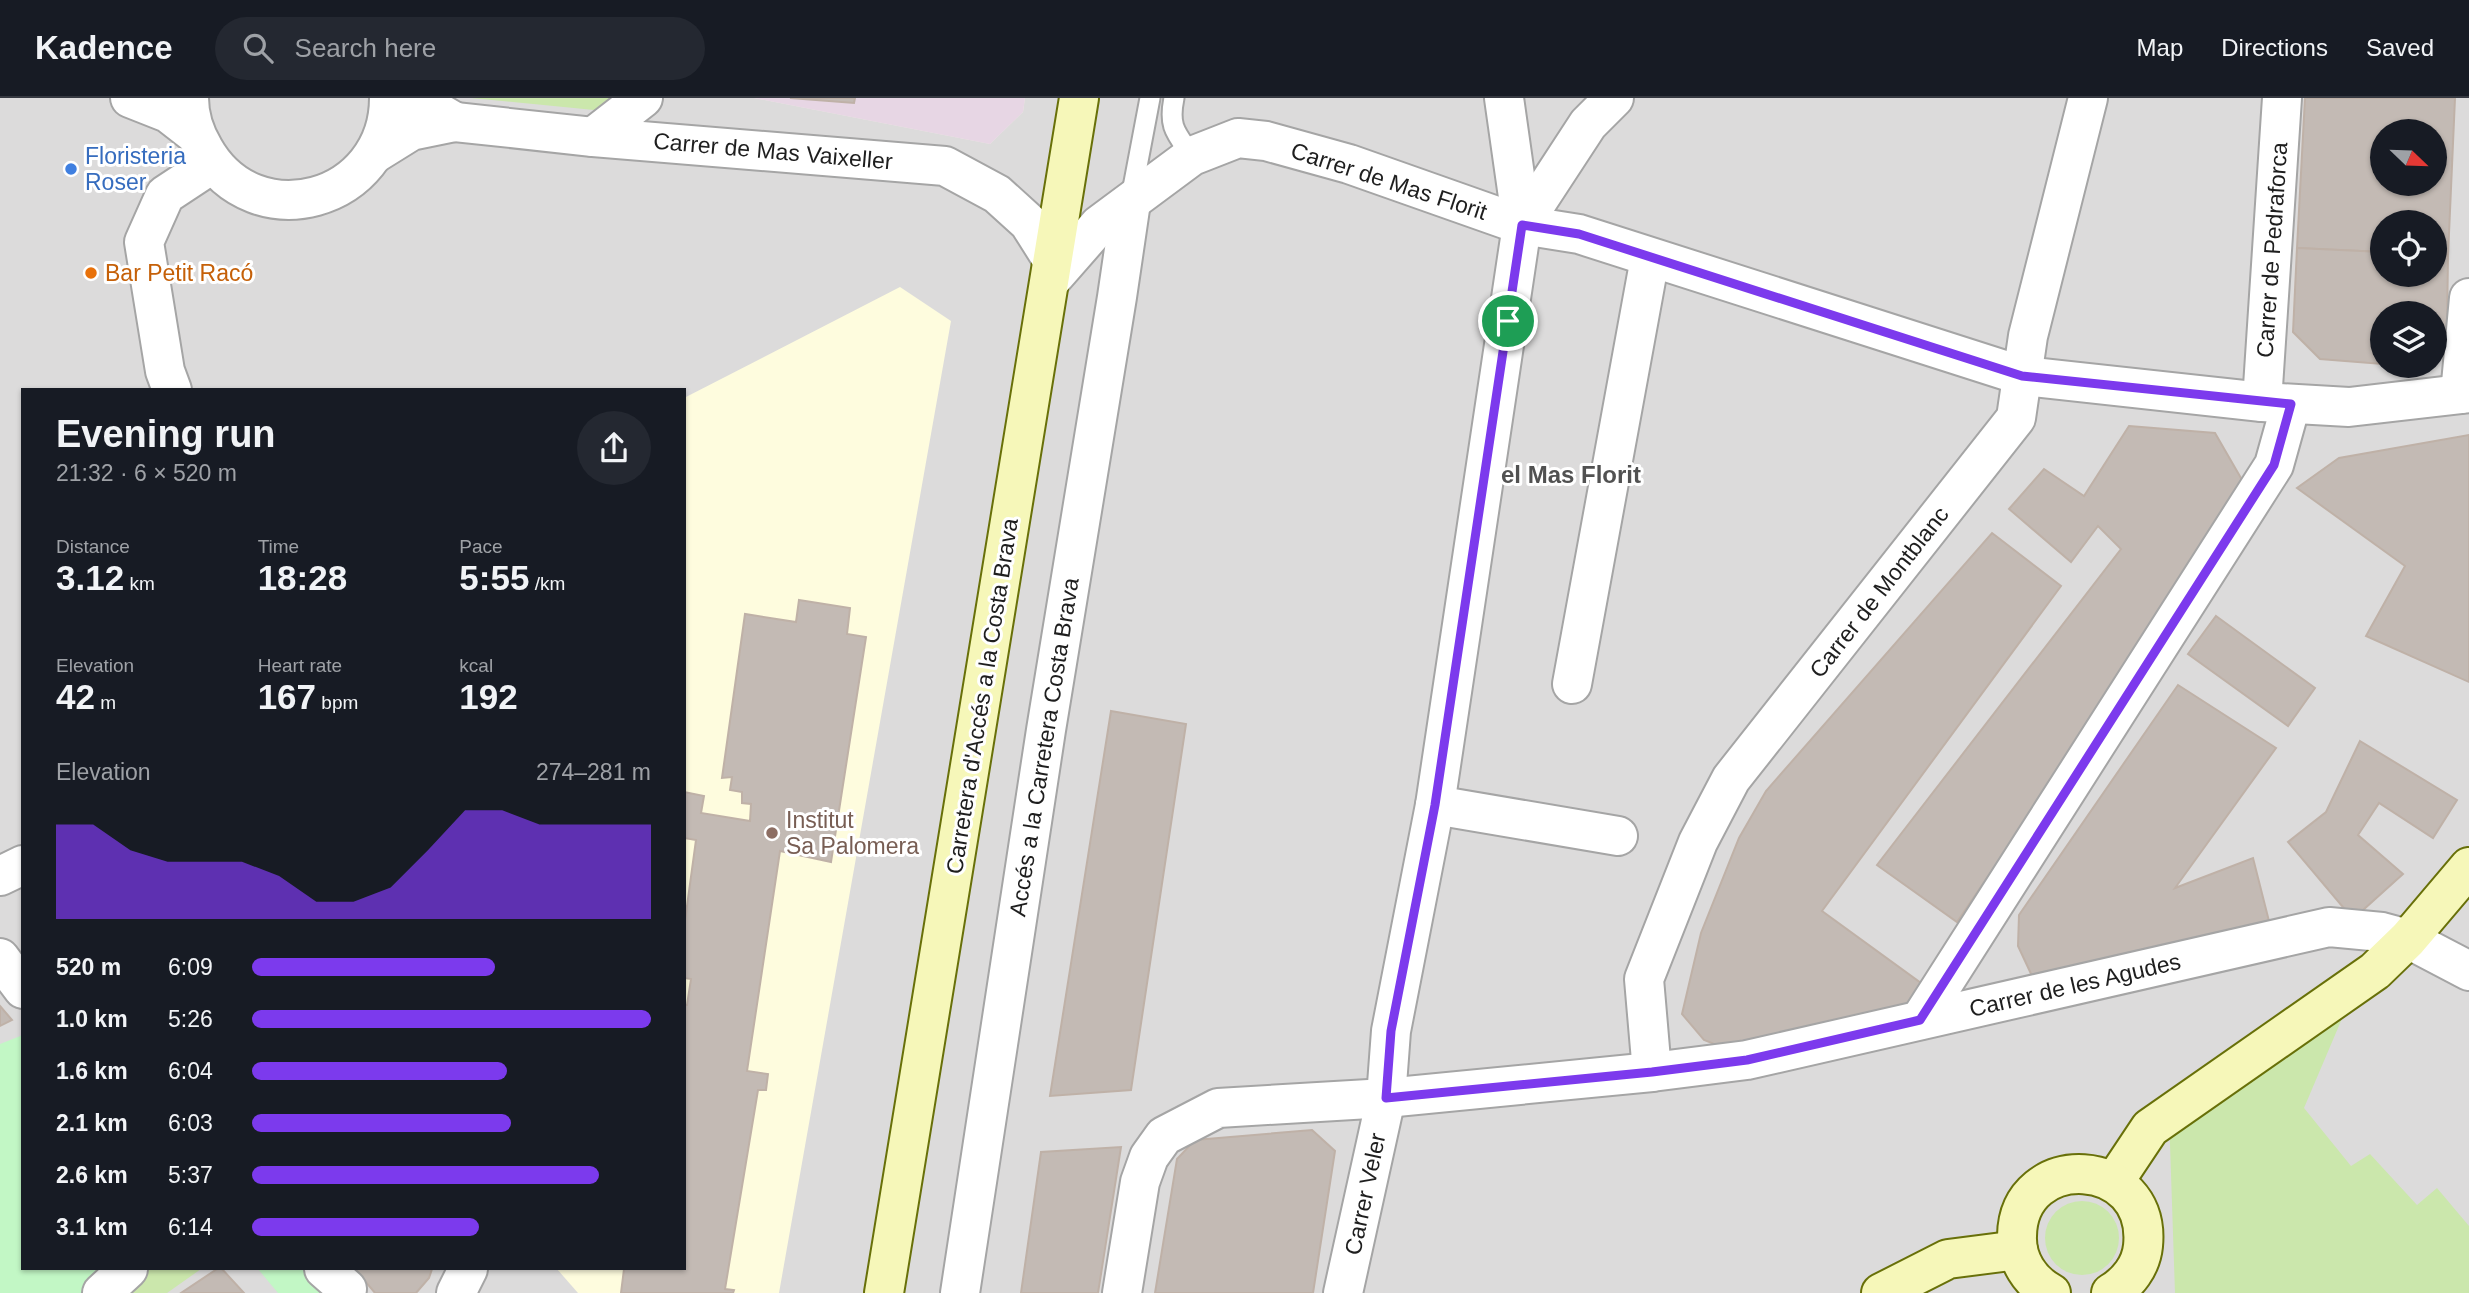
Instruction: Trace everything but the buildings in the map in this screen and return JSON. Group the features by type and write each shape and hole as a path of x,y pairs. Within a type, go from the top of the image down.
{"main road":[{"name":"Carretera d'Accés a la Costa Brava","path":"884,1293 1079,98"},
{"path":"2114,1182 2150,1128 2375,971 2408,939 2469,867"},
{"path":"2051,1293 2030,1277 2018,1250 2019,1218 2026,1202 2049,1181 2066,1174 2086,1173 2114,1182 2133,1199 2140,1213 2144,1233 2142,1254 2131,1276 2114,1293"},
{"path":"1881,1293 1948,1259 2018,1250"}],"street":[{"path":"130,98 167,113 199,132 238,187 271,199 305,200 338,189 358,174 380,147 389,118 389,98"},
{"name":"Carrer de Mas Vaixeller","path":"414,98 455,122"},
{"path":"593,137 643,98"},
{"path":"1504,98 1522,225"},
{"path":"1522,225 1588,124 1614,98"},
{"name":"Carrer de Montblanc","path":"1652,1072 1644,979 1698,842 1731,779 2016,418 2028,336 2088,98"},
{"name":"Carrer de Pedraforca","path":"1920,1020 2274,465 2282,98"},
{"name":"Carrer de Mas Vaixeller","path":"374,154 411,131 455,122 593,137 945,166 997,194 1029,223 1052,271"},
{"path":"171,388 165,371 144,242 165,195 199,132"},
{"name":"Carrer de Mas Florit","path":"1052,271 1098,225 1192,156 1238,138 1266,141 1349,164 1522,225 1579,234 2022,376 2277,403 2349,407 2465,394"},
{"name":"Accés a la Carretera Costa Brava","path":"960,1293 1130,202"},
{"name":"Carrer Veler","path":"1343,1293 1386,1098 1391,1031 1435,805 1522,225"},
{"path":"1572,684 1650,258"},
{"path":"2465,394 2469,298"},
{"path":"1435,805 1618,836"},
{"path":"0,876 21,866"},
{"name":"Carrer de les Agudes","path":"1122,1293 1140,1182 1149,1157 1164,1136 1218,1108 1386,1098 1747,1060 2329,927 2382,932 2408,939 2469,971"},
{"path":"0,958 21,986"},
{"path":"102,1293 127,1270"},
{"path":"456,1293 468,1270"}],"lane":[{"path":"1130,202 1150,98"},
{"path":"1174,98 1170,115 1175,131 1192,156"}],"shaded area":[{"path":"0,98 754,98 990,144 1023,112 1025,98 2469,98 2469,1293 0,1293"},
{"path":"754,98 1025,98 1023,112 990,144"},
{"name":"Institut Sa Palomera","path":"900,287 951,321 779,1293 578,1293 558,1270 686,1270 686,397"}],"green space":[{"path":"471,98 624,98 594,110"},
{"path":"2355,988 2304,1108 2351,1166 2370,1154 2417,1205 2437,1188 2469,1226 2469,1293 2175,1293 2169,1114"},
{"path":"21,1036 21,1270 130,1270 106,1293 0,1293 0,1044"},
{"path":"2075,1201 2089,1201 2103,1207 2113,1217 2119,1238 2117,1252 2103,1269 2089,1275 2075,1275 2061,1269 2051,1259 2045,1245 2045,1231 2051,1217 2061,1207"},
{"path":"130,1270 200,1270 167,1293 106,1293"},
{"path":"259,1270 356,1270 339,1293 278,1293"}],"place":[{"name":"Floristeria Roser","path":"71,169"},
{"name":"Bar Petit Racó","path":"91,273"},
{"name":"Institut Sa Palomera","path":"772,833"}],"district":[{"name":"el Mas Florit","path":"1571,474"}],"route":[{"path":"1522,225 1579,234 2022,376 2291,404 2274,465 1920,1020 1747,1060 1386,1098 1391,1031 1435,805 1508,321 1522,225"}]}
